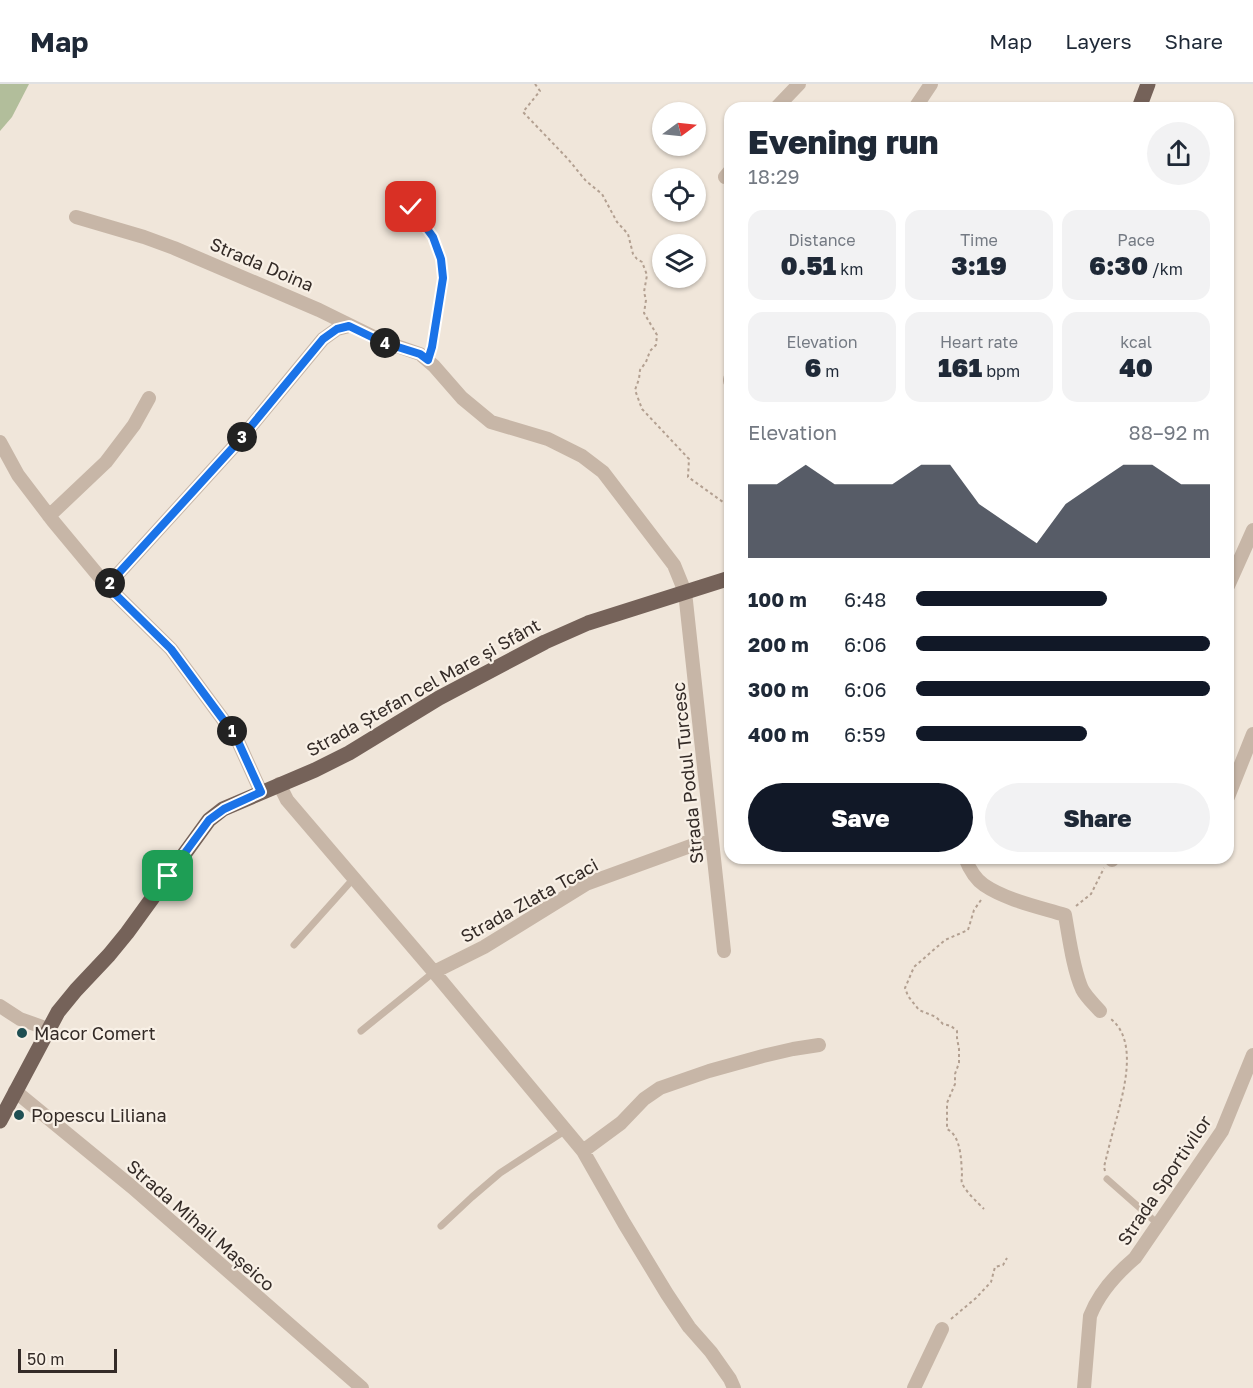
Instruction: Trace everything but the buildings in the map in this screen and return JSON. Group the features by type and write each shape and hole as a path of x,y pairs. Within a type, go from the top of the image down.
{"main road":[{"path":"1141,102 1148,84"},
{"name":"Strada Ștefan cel Mare și Sfânt","path":"0,1121 58,1012 127,933 209,820 224,809 349,753 439,699 545,642 588,623 724,580"}],"street":[{"path":"782,102 799,84"},
{"path":"919,102 930,84"},
{"name":"Strada Doina","path":"76,217 174,248 319,310 382,342 420,354 462,398 491,422 548,439 582,456 603,472 674,565 685,592"},
{"path":"107,586 238,442 323,339 337,329 349,326"},
{"path":"49,516 106,462 134,425 149,398"},
{"path":"0,442 18,475 49,516 107,586 171,649 236,737 261,792"},
{"path":"1234,573 1253,530"},
{"name":"Strada Podul Turcesc","path":"685,592 724,951"},
{"path":"1234,782 1253,734"},
{"path":"279,784 287,800 583,1151 688,1327 711,1352 734,1388"},
{"name":"Strada Zlata Tcaci","path":"434,972 484,946 586,884 696,844 712,842"},
{"path":"968,864 983,884 1004,896 1065,915 1077,972 1083,989 1100,1011"},
{"path":"0,1006 20,1019 48,1029"},
{"path":"583,1151 621,1123 644,1099 660,1088 763,1056 819,1045"},
{"name":"Strada Sportivilor","path":"1084,1388 1090,1316 1093,1308 1119,1272 1135,1258 1222,1131 1253,1055"},
{"name":"Strada Mihail Mașeico","path":"15,1091 132,1187 362,1388"},
{"path":"914,1388 942,1329"}],"lane":[{"path":"411,207 433,237 441,259 443,278 428,360"},
{"path":"294,945 354,878"},
{"path":"361,1031 434,972"},
{"path":"441,1226 500,1173 566,1130"},
{"path":"1107,1179 1158,1224"}],"path":[{"path":"536,84 540,91 523,112 586,181 602,194 617,222 628,234 633,254 645,266 647,275 644,313 657,335 656,345 650,351 640,370 635,390 642,409 689,459 688,477 724,503"},
{"path":"1065,915 1091,894 1106,864"},
{"path":"984,1209 962,1183 961,1157 956,1136 947,1129 947,1103 956,1084 955,1074 959,1063 957,1031 943,1024 936,1017 919,1010 905,988 914,967 945,940 968,930 974,910 990,888"},
{"path":"1100,1011 1117,1024 1128,1059 1124,1090 1104,1167 1107,1179"},
{"path":"942,1329 991,1282 994,1267 1003,1265 1007,1258"}],"green space":[{"path":"0,84 29,84 12,117 0,131"}],"place":[{"name":"Macor Comert","path":"22,1033"},
{"name":"Popescu Liliana","path":"19,1115"}],"route":[{"path":"168,876 209,820 224,809 261,792 236,737 171,649 107,586 238,442 323,339 337,329 349,326 382,342 420,354 428,360 439,312 443,278 441,259 433,237 411,207"}]}
